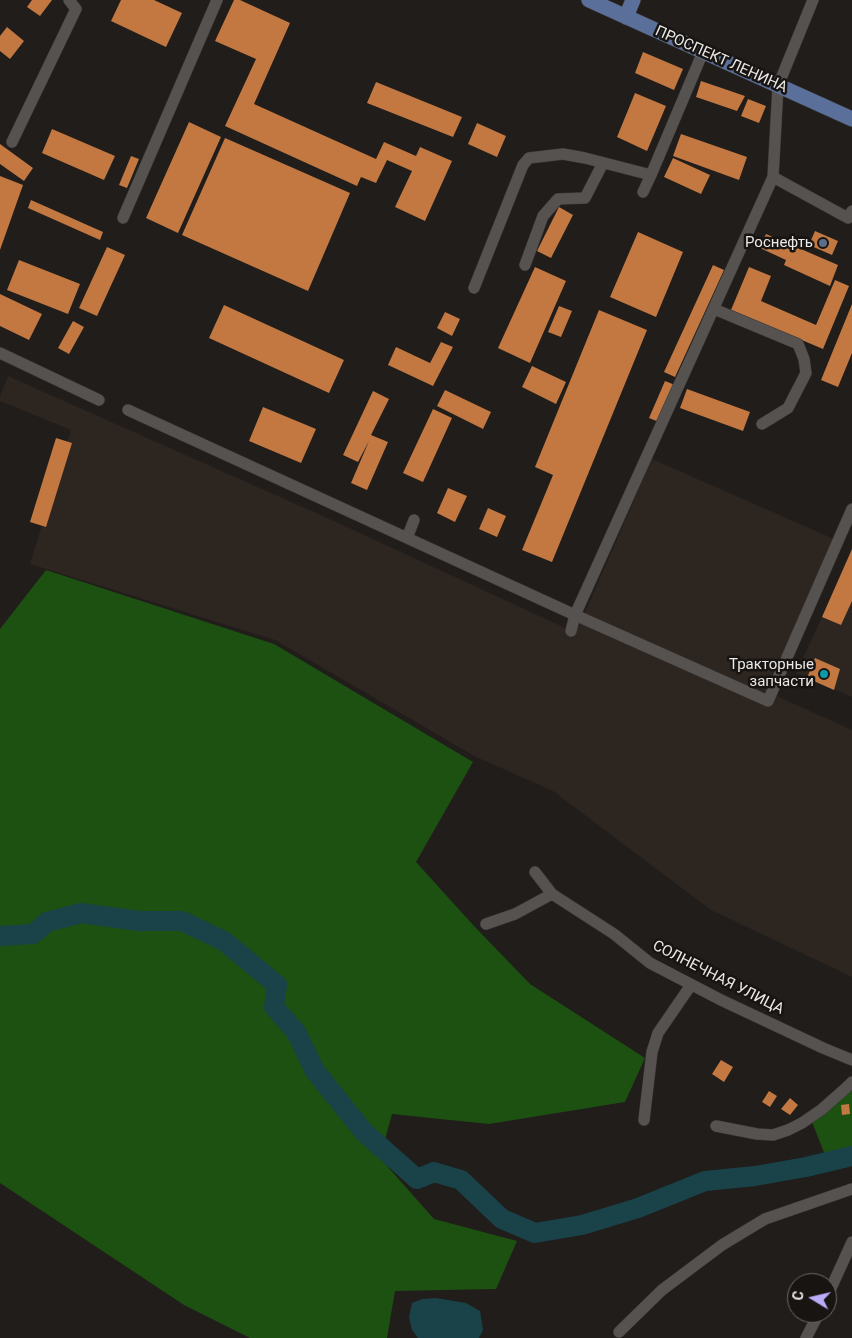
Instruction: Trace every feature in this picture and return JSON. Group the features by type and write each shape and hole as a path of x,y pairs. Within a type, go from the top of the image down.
{"main road":[{"name":"ПРОСПЕКТ ЛЕНИНА","path":"589,0 619,9 703,52 852,120"},
{"path":"619,9 633,0"}],"street":[{"path":"12,142 76,9 69,0"},
{"path":"123,218 217,0"},
{"path":"571,631 576,615 773,177 778,86 813,0"},
{"path":"643,192 703,52"},
{"path":"474,288 523,165 529,158 563,154 651,175"},
{"path":"525,265 544,216 558,199 585,198 603,163"},
{"path":"773,177 848,218 852,211"},
{"path":"714,309 798,344 804,359 806,374 788,408 762,424"},
{"path":"0,353 99,400"},
{"path":"128,410 768,701 852,509"},
{"path":"407,538 414,520"},
{"name":"СОЛНЕЧНАЯ УЛИЦА","path":"535,872 552,894 614,934 650,963 691,985 852,1060"},
{"path":"486,924 515,914 552,894"},
{"path":"644,1120 652,1052 658,1033 691,985"},
{"path":"716,1126 757,1134 773,1135 802,1123 821,1110 852,1082"},
{"path":"618,1332 662,1290 722,1245 765,1219 852,1189"},
{"path":"837,1275 852,1242"},
{"path":"806,1338 814,1323"}],"shaded area":[{"path":"8,376 334,521 576,633 652,459 834,539 766,691 852,730 852,977 711,910 553,791 476,757 275,640 30,564 71,430 0,401 0,396"},
{"path":"852,549 852,697 796,673"}],"green space":[{"path":"46,570 274,644 473,762 416,862 530,984 645,1058 625,1102 489,1124 392,1114 380,1158 434,1219 517,1241 496,1289 395,1291 387,1338 250,1338 184,1305 0,1183 0,629"},
{"path":"852,1087 852,1154 827,1160 812,1122"}],"water":[{"path":"436,1298 466,1303 480,1311 483,1330 479,1338 418,1338 412,1330 409,1317 412,1303 422,1299"}],"building":[{"path":"32,0 52,0 40,16 27,7"},
{"path":"121,0 154,0 182,13 166,47 111,21"},
{"path":"234,0 240,0 290,23 254,104 376,159 384,142 416,156 420,147 452,161 425,221 395,207 412,171 387,160 376,183 361,177 357,186 225,126 256,59 215,41"},
{"path":"7,27 24,41 10,59 0,51 0,36"},
{"path":"643,52 683,69 674,90 635,73"},
{"path":"701,81 745,96 737,111 696,97"},
{"path":"376,82 462,117 453,137 367,103"},
{"path":"635,93 666,106 647,151 617,137"},
{"path":"748,99 766,106 759,123 741,116"},
{"path":"189,122 221,137 178,233 146,218"},
{"path":"477,123 506,136 497,157 468,144"},
{"path":"52,129 115,156 104,180 42,153"},
{"path":"681,134 747,157 739,180 673,156"},
{"path":"225,138 350,193 308,291 182,235"},
{"path":"0,144 33,168 24,181 0,164"},
{"path":"131,156 139,159 127,188 119,185"},
{"path":"673,158 710,175 701,194 664,177"},
{"path":"0,176 23,185 0,250"},
{"path":"31,200 103,232 100,240 28,208"},
{"path":"559,207 573,215 551,258 537,251"},
{"name":"Роснефть","path":"815,231 838,241 832,255 809,245"},
{"path":"638,232 683,252 656,317 610,297"},
{"path":"766,234 838,265 830,286 784,265 786,260 760,248"},
{"path":"107,247 125,255 97,316 79,308"},
{"path":"19,260 80,284 68,314 7,290"},
{"path":"713,265 724,270 675,377 664,372"},
{"path":"535,267 566,281 530,363 498,348"},
{"path":"749,267 771,276 761,301 816,325 835,280 849,286 823,349 731,310"},
{"path":"0,294 42,314 29,340 0,326"},
{"path":"852,304 852,353 838,387 821,380"},
{"path":"224,305 344,360 329,393 209,338"},
{"path":"559,306 572,311 561,337 548,332"},
{"path":"599,310 647,330 552,562 522,550 553,475 535,467"},
{"path":"445,312 460,319 452,336 437,328"},
{"path":"73,321 84,327 69,354 58,348"},
{"path":"441,342 453,347 433,386 388,365 396,347 430,363"},
{"path":"532,366 566,382 556,404 522,387"},
{"path":"665,381 675,385 659,422 649,418"},
{"path":"687,389 750,412 743,431 680,408"},
{"path":"445,390 491,412 483,429 437,406"},
{"path":"373,391 389,399 371,435 388,442 367,490 351,483 369,441 358,462 343,455"},
{"path":"263,407 316,429 301,463 249,441"},
{"path":"433,409 452,418 423,482 403,473"},
{"path":"56,438 72,443 46,527 30,522"},
{"path":"448,488 467,496 455,522 437,513"},
{"path":"488,508 506,516 497,537 479,529"},
{"path":"852,549 852,601 841,625 822,617"},
{"name":"Тракторные запчасти","path":"815,658 840,669 834,690 807,678"},
{"path":"721,1060 733,1067 724,1082 712,1074"},
{"path":"769,1091 777,1096 770,1107 762,1102"},
{"path":"790,1098 798,1105 790,1115 781,1109"},
{"path":"849,1104 850,1114 842,1115 841,1105"}],"waterway":[{"path":"0,936 33,934 47,922 81,913 139,921 182,921 224,941 277,985 274,1007 296,1032 315,1071 364,1132 417,1179 434,1172 461,1180 502,1219 535,1233 582,1225 638,1208 705,1181 755,1176 852,1156"}],"place":[{"name":"Роснефть","path":"823,243"},
{"name":"Тракторные запчасти","path":"824,674"}]}
